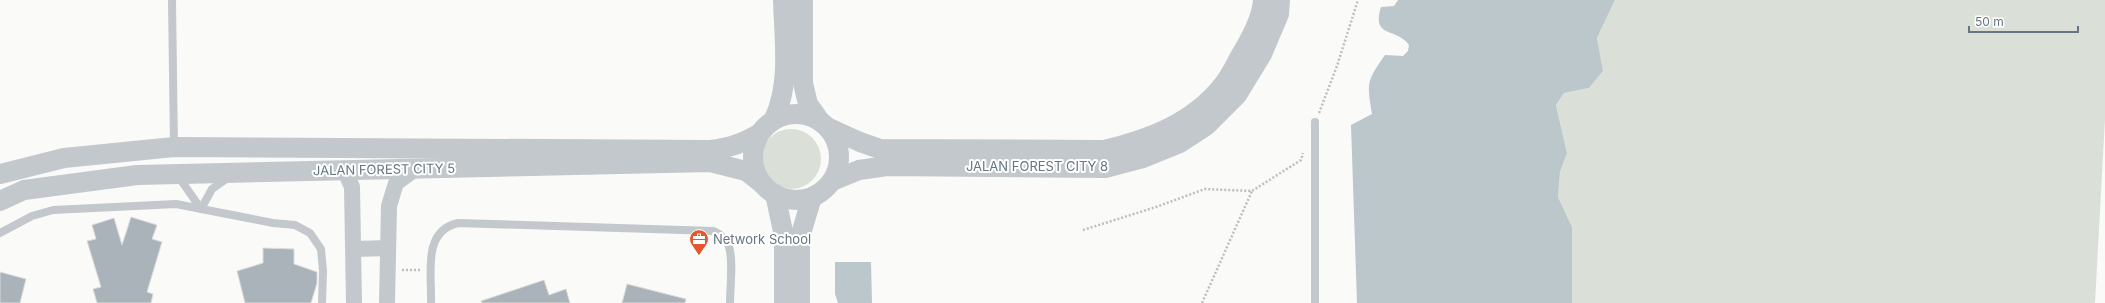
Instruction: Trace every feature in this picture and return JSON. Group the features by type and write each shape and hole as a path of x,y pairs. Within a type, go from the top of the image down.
{"street":[{"path":"783,0 784,89 780,106 756,141 753,160 755,170 770,190 784,236 784,303"},
{"path":"770,190 787,199 799,200 812,197 826,188 832,181 838,163 839,153 837,144 824,124 808,104 803,83 803,0"},
{"name":"JALAN FOREST CITY 8","path":"824,124 860,142 880,149 1104,150 1138,142 1172,128 1195,113 1224,84 1247,46 1262,10 1263,0"},
{"name":"JALAN FOREST CITY 8","path":"832,181 859,170 887,166 1106,168 1143,158 1180,143 1199,130 1237,95 1262,54 1280,14 1280,0"},
{"path":"767,126 783,115 802,114 824,124"},
{"name":"JALAN FOREST CITY 5","path":"0,174 64,158 174,146 710,150 743,144 767,126"},
{"name":"JALAN FOREST CITY 5","path":"0,200 24,190 136,175 344,169 415,169 710,162 746,171 770,190"},
{"path":"344,169 352,187 355,249 354,303"},
{"path":"387,303 389,206 396,184 415,169"},
{"path":"800,303 800,237 812,197"},
{"path":"355,249 388,248"}],"lane":[{"path":"172,0 174,146"},
{"path":"1315,122 1315,303"},
{"path":"201,209 212,189 236,172"},
{"path":"176,174 188,188 201,209"},
{"path":"0,233 32,216 53,210 176,204 295,225 310,233 321,249 323,271 322,303"},
{"path":"431,303 434,240 440,231 448,226 458,223 705,229 714,231 723,236 728,244 730,254 730,303"}],"path":[{"path":"1315,122 1337,66 1358,0"},
{"path":"1202,303 1252,191 1301,160 1305,148"},
{"path":"1083,230 1156,207 1205,189 1252,191"},
{"path":"387,270 432,270"}],"shaded area":[{"path":"1398,0 1615,0 1597,38 1603,71 1589,88 1564,93 1556,105 1567,153 1560,172 1558,197 1572,227 1572,303 1357,303 1351,125 1372,114 1369,96 1371,77 1385,55 1403,56 1408,51 1409,45 1404,40 1382,28 1379,24 1381,7 1394,6"},
{"path":"1615,0 2105,0 2105,119 2095,303 1572,303 1572,227 1558,197 1560,172 1567,153 1556,105 1564,93 1589,88 1603,71 1597,38"},
{"path":"791,129 808,134 816,142 821,159 816,176 808,184 791,189 774,184 766,176 761,159 766,142 774,134"},
{"path":"835,262 871,262 872,303 838,303 835,294"}],"building":[{"path":"131,217 157,225 152,239 162,242 147,292 153,294 151,303 97,303 93,289 101,287 87,241 96,239 92,225 114,218 122,245"},
{"path":"263,248 294,249 294,264 317,272 317,283 311,303 245,303 237,271 263,263"},
{"path":"0,272 26,279 20,303 0,303"},
{"path":"544,280 549,295 566,289 570,303 482,303 481,301"},
{"path":"627,284 686,299 685,303 622,303"}],"place":[{"name":"Network School","path":"699,256"}]}
